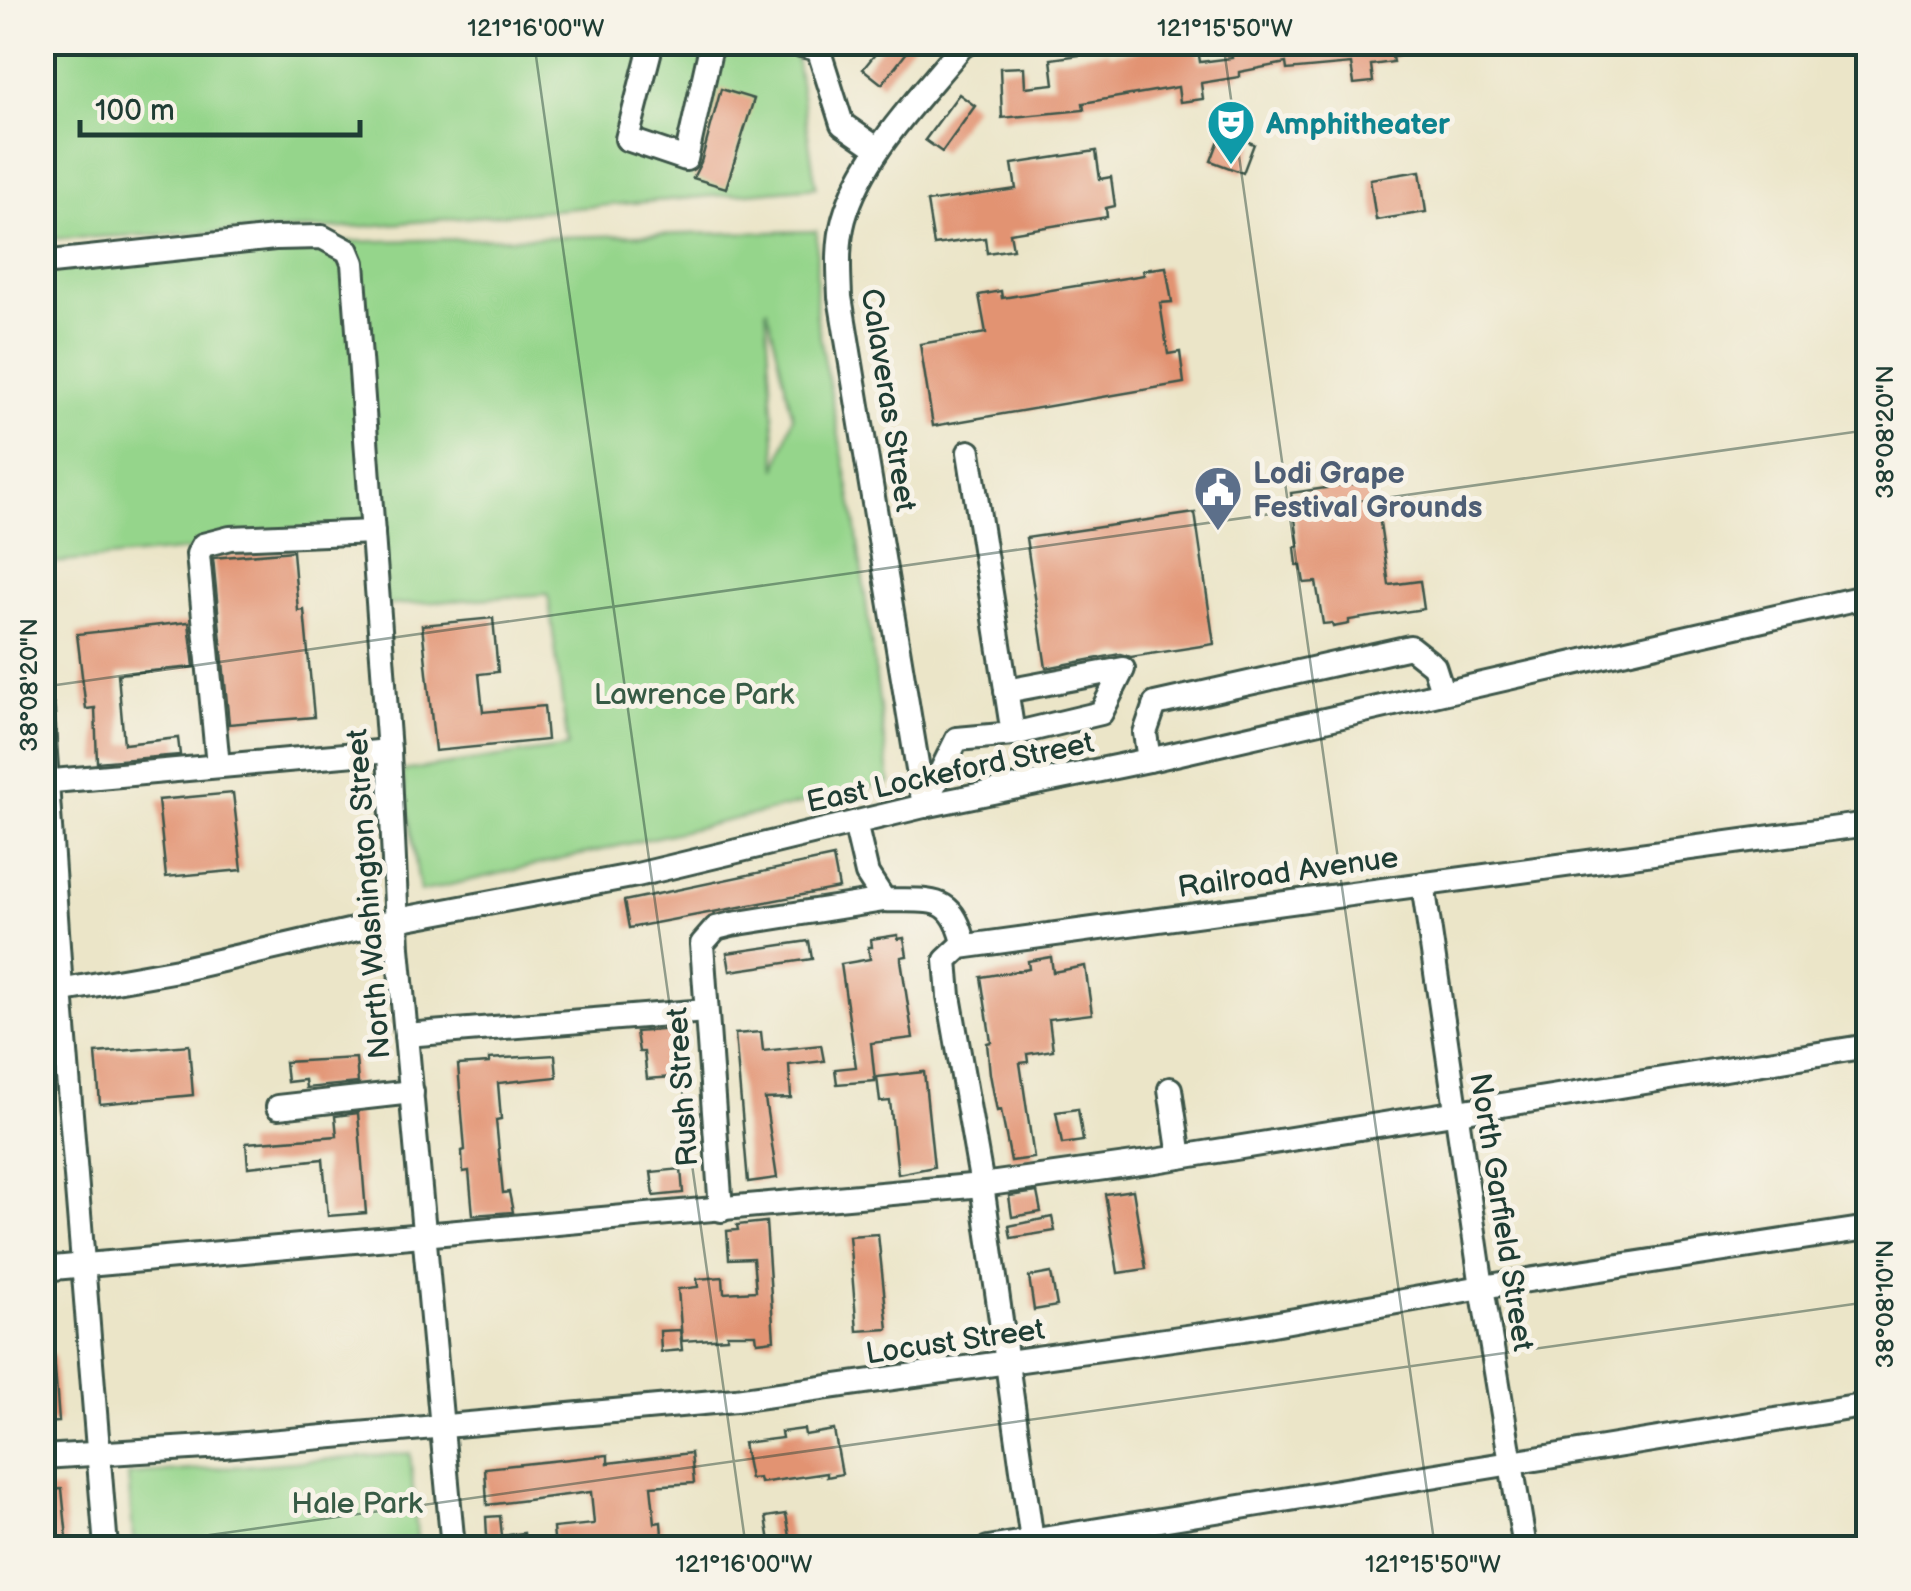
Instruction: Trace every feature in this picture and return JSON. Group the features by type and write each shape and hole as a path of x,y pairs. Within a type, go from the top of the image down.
{"street":[{"path":"652,42 627,140 686,159 712,42"},
{"path":"789,42 816,46 842,124 878,149"},
{"name":"Calaveras Street","path":"924,806 840,297 838,254 855,190 878,149 961,47 969,43"},
{"name":"North Washington Street","path":"42,263 275,238 322,237 348,251 353,263 389,751 396,920 453,1548"},
{"path":"969,452 1012,734"},
{"path":"218,766 198,554 204,544 230,538 372,532"},
{"name":"East Lockeford Street","path":"52,992 178,970 396,920 637,875 924,806 1149,760 1868,596"},
{"path":"1149,760 1145,732 1155,704 1410,647 1434,666 1442,692"},
{"path":"924,806 957,739 1012,734 1101,712 1122,669 1006,691"},
{"path":"42,708 52,992 84,1266 106,1548"},
{"path":"46,782 389,751"},
{"path":"855,822 867,874 884,900 934,902 948,908 958,919 965,946 946,960 948,978 1033,1545"},
{"name":"Railroad Avenue","path":"965,946 1868,824"},
{"name":"North Garfield Street","path":"1423,884 1482,1287 1526,1548"},
{"name":"Rush Street","path":"721,1210 702,944 716,928 884,900"},
{"path":"406,1035 706,1011"},
{"path":"42,1269 982,1185 1180,1157 1868,1046"},
{"path":"1170,1090 1180,1157"},
{"path":"278,1107 412,1092"},
{"name":"Locust Street","path":"42,1457 223,1446 736,1400 1244,1329 1482,1287 1868,1228"},
{"path":"988,1548 1033,1545 1868,1405"}],"green space":[{"path":"42,43 794,43 816,187 345,228 43,239"},
{"name":"Lawrence Park","path":"817,231 816,315 855,520 890,783 420,892 402,771 568,747 548,594 378,606 369,533 43,564 42,264 336,242","holes":["767,309 793,417 777,469"]},
{"name":"Hale Park","path":"410,1453 418,1548 134,1548 128,1475"}],"building":[{"path":"885,42 915,42 882,84 863,69"},
{"path":"1167,42 1197,42 1200,62 1232,58 1230,42 1428,42 1429,51 1371,65 1373,82 1354,84 1351,64 1287,70 1286,63 1201,83 1203,99 1180,102 1178,87 1083,103 1084,110 1002,118 1000,68 1024,67 1025,87 1054,84 1051,59 1108,51 1109,55"},
{"path":"721,89 754,99 726,188 693,178"},
{"path":"959,94 975,106 942,152 925,140"},
{"path":"1222,132 1254,144 1243,173 1211,161"},
{"path":"1096,151 1100,179 1111,177 1115,206 1106,208 1107,217 1010,233 1013,249 987,253 985,238 934,245 927,202 1016,189 1012,164"},
{"path":"1420,171 1426,212 1376,220 1370,179"},
{"path":"1166,267 1172,302 1160,303 1168,354 1180,352 1184,383 933,426 920,344 986,333 979,295 1001,291 1002,298 1144,275 1143,270"},
{"path":"1374,481 1389,585 1420,581 1424,609 1349,620 1349,624 1333,627 1332,623 1323,624 1316,582 1304,583 1301,565 1297,565 1295,547 1299,546 1291,493"},
{"path":"1195,513 1214,644 1131,657 1120,654 1046,668 1026,538"},
{"path":"293,551 298,611 304,610 314,717 229,724 213,558"},
{"path":"493,618 498,672 479,674 483,712 544,706 547,740 435,751 422,625"},
{"path":"189,622 194,667 118,674 124,744 178,738 180,755 97,762 95,708 86,709 77,634"},
{"path":"233,793 242,870 166,877 158,800"},
{"path":"833,857 839,888 629,928 624,901"},
{"path":"898,935 898,939 904,938 907,956 901,960 913,1038 871,1043 875,1081 837,1084 835,1069 856,1067 841,964 870,959 871,939"},
{"path":"809,941 812,959 730,971 727,953"},
{"path":"1051,957 1053,972 1085,966 1092,1014 1049,1019 1053,1050 1027,1054 1028,1062 1020,1063 1034,1158 1011,1161 990,1074 987,1043 991,1042 981,977 1029,969 1028,961"},
{"path":"674,1029 678,1049 671,1050 673,1077 647,1079 644,1052 639,1052 636,1032"},
{"path":"761,1032 763,1051 821,1045 824,1061 789,1065 791,1098 765,1099 777,1178 748,1182 735,1034"},
{"path":"189,1045 193,1095 100,1104 96,1053"},
{"path":"555,1055 557,1077 498,1083 501,1119 496,1120 503,1193 509,1192 513,1212 473,1215 469,1171 463,1172 465,1150 458,1065"},
{"path":"356,1058 358,1083 306,1088 305,1080 287,1082 285,1062"},
{"path":"924,1072 934,1167 898,1174 890,1101 880,1102 877,1077"},
{"path":"1078,1109 1083,1141 1062,1144 1056,1112"},
{"path":"358,1113 366,1213 328,1216 323,1159 248,1167 246,1143 337,1136 335,1116"},
{"path":"681,1169 683,1193 654,1196 651,1172"},
{"path":"1133,1190 1146,1269 1118,1273 1105,1194"},
{"path":"1037,1192 1041,1212 1012,1217 1009,1196"},
{"path":"1052,1217 1055,1231 1011,1238 1009,1226"},
{"path":"766,1222 774,1340 757,1342 756,1334 727,1334 727,1338 682,1341 678,1289 698,1287 697,1279 723,1277 724,1293 756,1291 753,1258 729,1259 727,1231 738,1230 737,1225"},
{"path":"878,1234 888,1329 857,1331 849,1236"},
{"path":"1051,1273 1057,1306 1034,1310 1029,1277"},
{"path":"680,1330 682,1350 661,1352 660,1331"},
{"path":"54,1355 59,1422 42,1423 42,1356"},
{"path":"804,1429 805,1435 834,1430 842,1474 760,1483 759,1478 750,1479 743,1443 782,1438 781,1432"},
{"path":"691,1453 694,1483 651,1486 655,1523 661,1522 663,1548 555,1548 553,1528 594,1524 591,1492 487,1505 485,1468 608,1455 608,1463"},
{"path":"62,1489 68,1548 42,1548 42,1490"},
{"path":"786,1514 792,1548 771,1548 766,1517"},
{"path":"500,1516 502,1536 524,1533 526,1548 478,1548 477,1538 487,1537 486,1517"}],"place":[{"name":"Amphitheater","path":"1231,166"},
{"name":"Lodi Grape Festival Grounds","path":"1218,532"}]}
